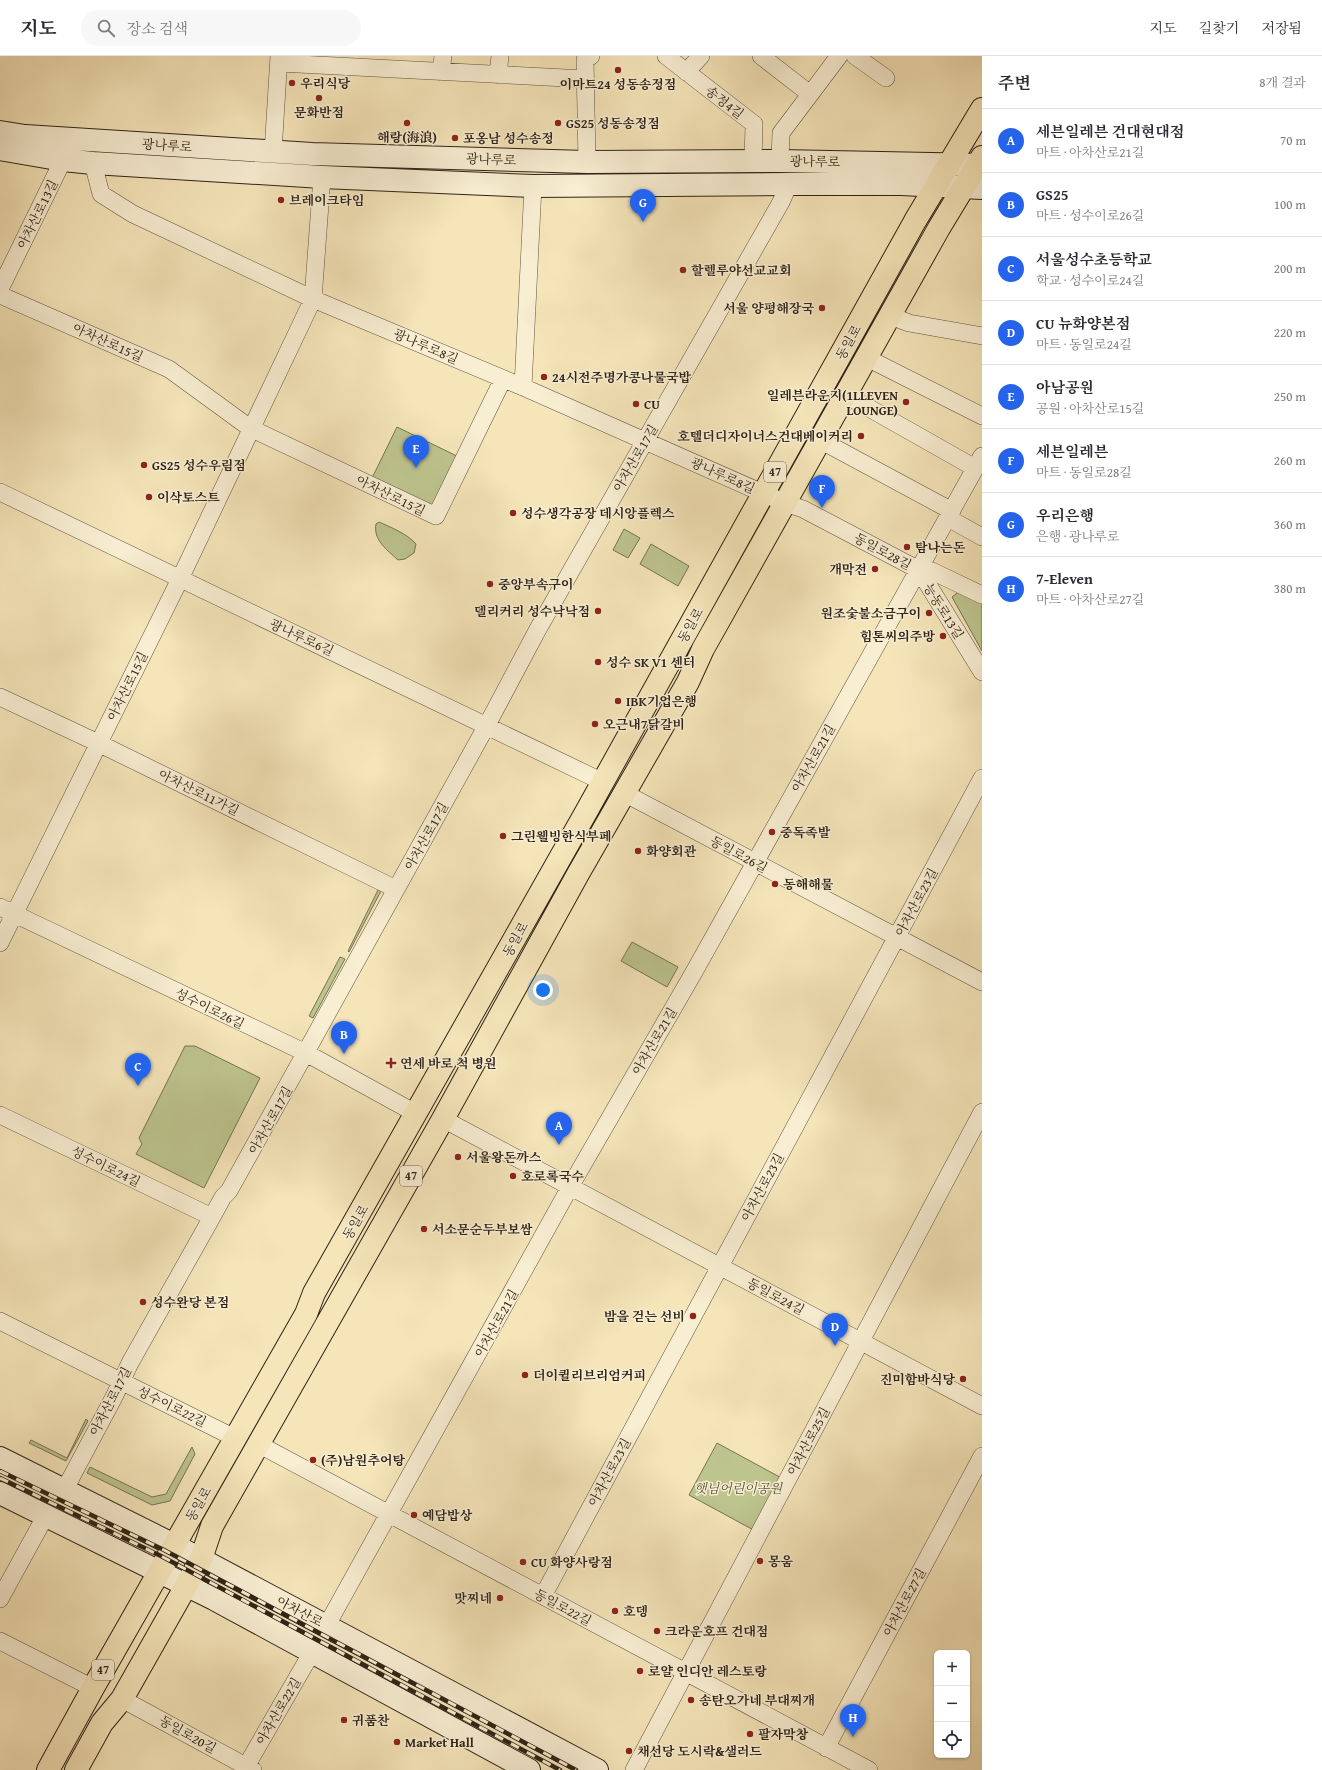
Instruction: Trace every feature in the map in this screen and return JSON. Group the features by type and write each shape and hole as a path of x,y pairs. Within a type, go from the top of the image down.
{"main road":[{"name":"동일로","path":"48,1770 93,1688 306,1314 314,1293 402,1141 892,262 982,109"},
{"name":"광나루로","path":"0,132 25,136 274,152 587,162 780,161 950,164 980,162"},
{"name":"광나루로","path":"0,149 63,160 93,163 322,177 533,186 586,187 789,184 936,185 973,187"},
{"path":"586,187 587,162"},
{"name":"동일로","path":"76,1770 102,1723 122,1699 186,1586 201,1559 212,1526 402,1192 578,874 688,682 703,649 866,358 893,311 973,187 980,162"},
{"path":"892,262 901,260 909,264 897,286 893,311"},
{"path":"742,531 752,528 758,532 752,544 752,561"},
{"path":"603,782 621,781 636,773"},
{"path":"402,1141 410,1138 417,1143 400,1172 402,1192"},
{"path":"233,1443 234,1458 222,1479 228,1483 238,1480"},
{"name":"아차산로","path":"0,1458 65,1489 201,1559 596,1770"},
{"path":"0,1493 186,1586 312,1652 529,1770"}],"street":[{"path":"498,75 500,56"},
{"name":"송정4길","path":"666,56 754,124 753,161"},
{"path":"686,72 701,56"},
{"path":"761,56 810,94"},
{"path":"780,161 781,132 839,56"},
{"path":"855,56 886,78"},
{"path":"586,57 585,79 587,162"},
{"path":"274,152 279,60 442,64 498,75 585,79"},
{"name":"아차산로13길","path":"0,289 63,160"},
{"name":"광나루로8길","path":"93,163 101,194 133,214 313,299 522,387 785,503"},
{"name":"아차산로15길","path":"0,943 7,910 98,743 180,579 250,428 313,299 322,177"},
{"name":"아차산로17길","path":"65,1489 121,1382 223,1197 229,1191 306,1053 487,725 538,629 644,440 676,387 781,202 789,184"},
{"path":"522,387 533,186"},
{"name":"아차산로15길","path":"0,295 168,369 250,428 436,516 503,379"},
{"path":"893,311 910,323 982,336"},
{"name":"동일로","path":"866,358 982,416"},
{"path":"846,395 978,471"},
{"path":"820,440 950,515 982,537"},
{"name":"아차산로21길","path":"327,1625 511,1297 570,1187 950,515 978,471"},
{"name":"광나루로6길","path":"0,492 603,782"},
{"name":"동일로28길","path":"785,503 803,509 919,570 932,571 982,595"},
{"name":"능동로13길","path":"919,570 982,672"},
{"name":"아차산로11가길","path":"0,697 98,743 396,889"},
{"name":"아차산로23길","path":"542,1596 982,778"},
{"name":"동일로26길","path":"624,793 982,982"},
{"name":"성수이로26길","path":"7,910 306,1053 417,1114"},
{"name":"아차산로25길","path":"634,1770 982,1112"},
{"name":"성수이로24길","path":"0,1115 212,1217"},
{"name":"동일로24길","path":"443,1118 982,1406"},
{"name":"성수이로22길","path":"0,1321 121,1382 199,1419 233,1443"},
{"name":"동일로22길","path":"258,1444 869,1770"},
{"name":"아차산로27길","path":"826,1748 982,1456"},
{"path":"0,1599 46,1515"},
{"path":"0,1641 93,1688"},
{"name":"아차산로22길","path":"248,1769 312,1652"},
{"name":"동일로20길","path":"122,1699 248,1769"}],"green space":[{"path":"397,427 461,458 436,509 372,478"},
{"path":"379,522 399,531 412,540 416,544 414,553 405,559 398,560 379,540 376,524"},
{"path":"624,529 640,538 628,558 613,550"},
{"path":"651,544 689,566 678,586 640,564"},
{"path":"961,590 982,601 982,651 952,597"},
{"path":"378,890 381,891 349,952 348,951"},
{"path":"632,942 678,967 667,987 621,961"},
{"path":"340,957 345,959 313,1018 309,1016"},
{"path":"185,1046 195,1046 260,1078 204,1188 136,1154 142,1144 139,1138"},
{"path":"86,1419 88,1421 66,1461 29,1443 31,1440 67,1458"},
{"name":"햇님어린이공원","path":"717,1443 787,1481 759,1533 689,1495"},
{"path":"192,1447 195,1454 170,1501 152,1505 87,1473 90,1467 152,1497 166,1494"}],"railway":[{"path":"0,1471 164,1550 576,1770"},
{"path":"0,1478 161,1556 560,1770"}],"place":[{"name":"이마트24 성동송정점","path":"618,70"},
{"name":"우리식당","path":"292,83"},
{"name":"문화반점","path":"319,98"},
{"name":"해랑(海浪)","path":"407,123"},
{"name":"GS25 성동송정점","path":"558,123"},
{"name":"포옹남 성수송정","path":"455,138"},
{"name":"브레이크타임","path":"281,200"},
{"name":"우리은행","path":"643,222"},
{"name":"할렐루야선교교회","path":"683,270"},
{"name":"서울 양평해장국","path":"822,308"},
{"name":"24시전주명가콩나물국밥","path":"544,377"},
{"name":"일레븐라운지(1LLEVEN LOUNGE)","path":"906,402"},
{"name":"CU","path":"636,404"},
{"name":"호텔더디자이너스건대베이커리","path":"861,436"},
{"name":"GS25 성수우림점","path":"144,465"},
{"name":"아남공원","path":"416,468"},
{"name":"이삭토스트","path":"149,497"},
{"name":"세븐일레븐","path":"822,508"},
{"name":"성수생각공장 데시앙플렉스","path":"513,513"},
{"name":"탐나는돈","path":"907,547"},
{"name":"개막전","path":"875,569"},
{"name":"중앙부속구이","path":"490,584"},
{"name":"델리커리 성수낙낙점","path":"598,611"},
{"name":"원조숯불소금구이","path":"929,613"},
{"name":"힘톤씨의주방","path":"943,636"},
{"name":"성수 SK V1 센터","path":"598,662"},
{"name":"IBK기업은행","path":"618,701"},
{"name":"오근내7닭갈비","path":"595,724"},
{"name":"중독족발","path":"772,832"},
{"name":"그린웰빙한식부페","path":"503,836"},
{"name":"화양회관","path":"638,851"},
{"name":"동해해물","path":"775,884"},
{"name":"GS25","path":"344,1054"},
{"name":"연세 바로 척 병원","path":"391,1063"},
{"name":"서울성수초등학교","path":"138,1086"},
{"name":"세븐일레븐 건대현대점","path":"559,1145"},
{"name":"서울왕돈까스","path":"458,1157"},
{"name":"호로록국수","path":"513,1176"},
{"name":"서소문순두부보쌈","path":"424,1229"},
{"name":"성수완당 본점","path":"143,1302"},
{"name":"밤을 걷는 선비","path":"693,1316"},
{"name":"CU 뉴화양본점","path":"835,1346"},
{"name":"더이퀼리브리엄커피","path":"525,1375"},
{"name":"진미함바식당","path":"963,1379"},
{"name":"(주)남원추어탕","path":"313,1460"},
{"name":"예담밥상","path":"414,1515"},
{"name":"몽움","path":"760,1561"},
{"name":"CU 화양사랑점","path":"523,1562"},
{"name":"맛찌네","path":"500,1598"},
{"name":"호뎅","path":"615,1611"},
{"name":"크라운호프 건대점","path":"657,1631"},
{"name":"로얄 인디안 레스토랑","path":"640,1671"},
{"name":"송탄오가네 부대찌개","path":"691,1700"},
{"name":"귀품찬","path":"344,1720"},
{"name":"팔자막창","path":"750,1734"},
{"name":"7-Eleven","path":"853,1737"},
{"name":"Market Hall","path":"397,1742"},
{"name":"채선당 도시락&샐러드","path":"629,1751"}]}
